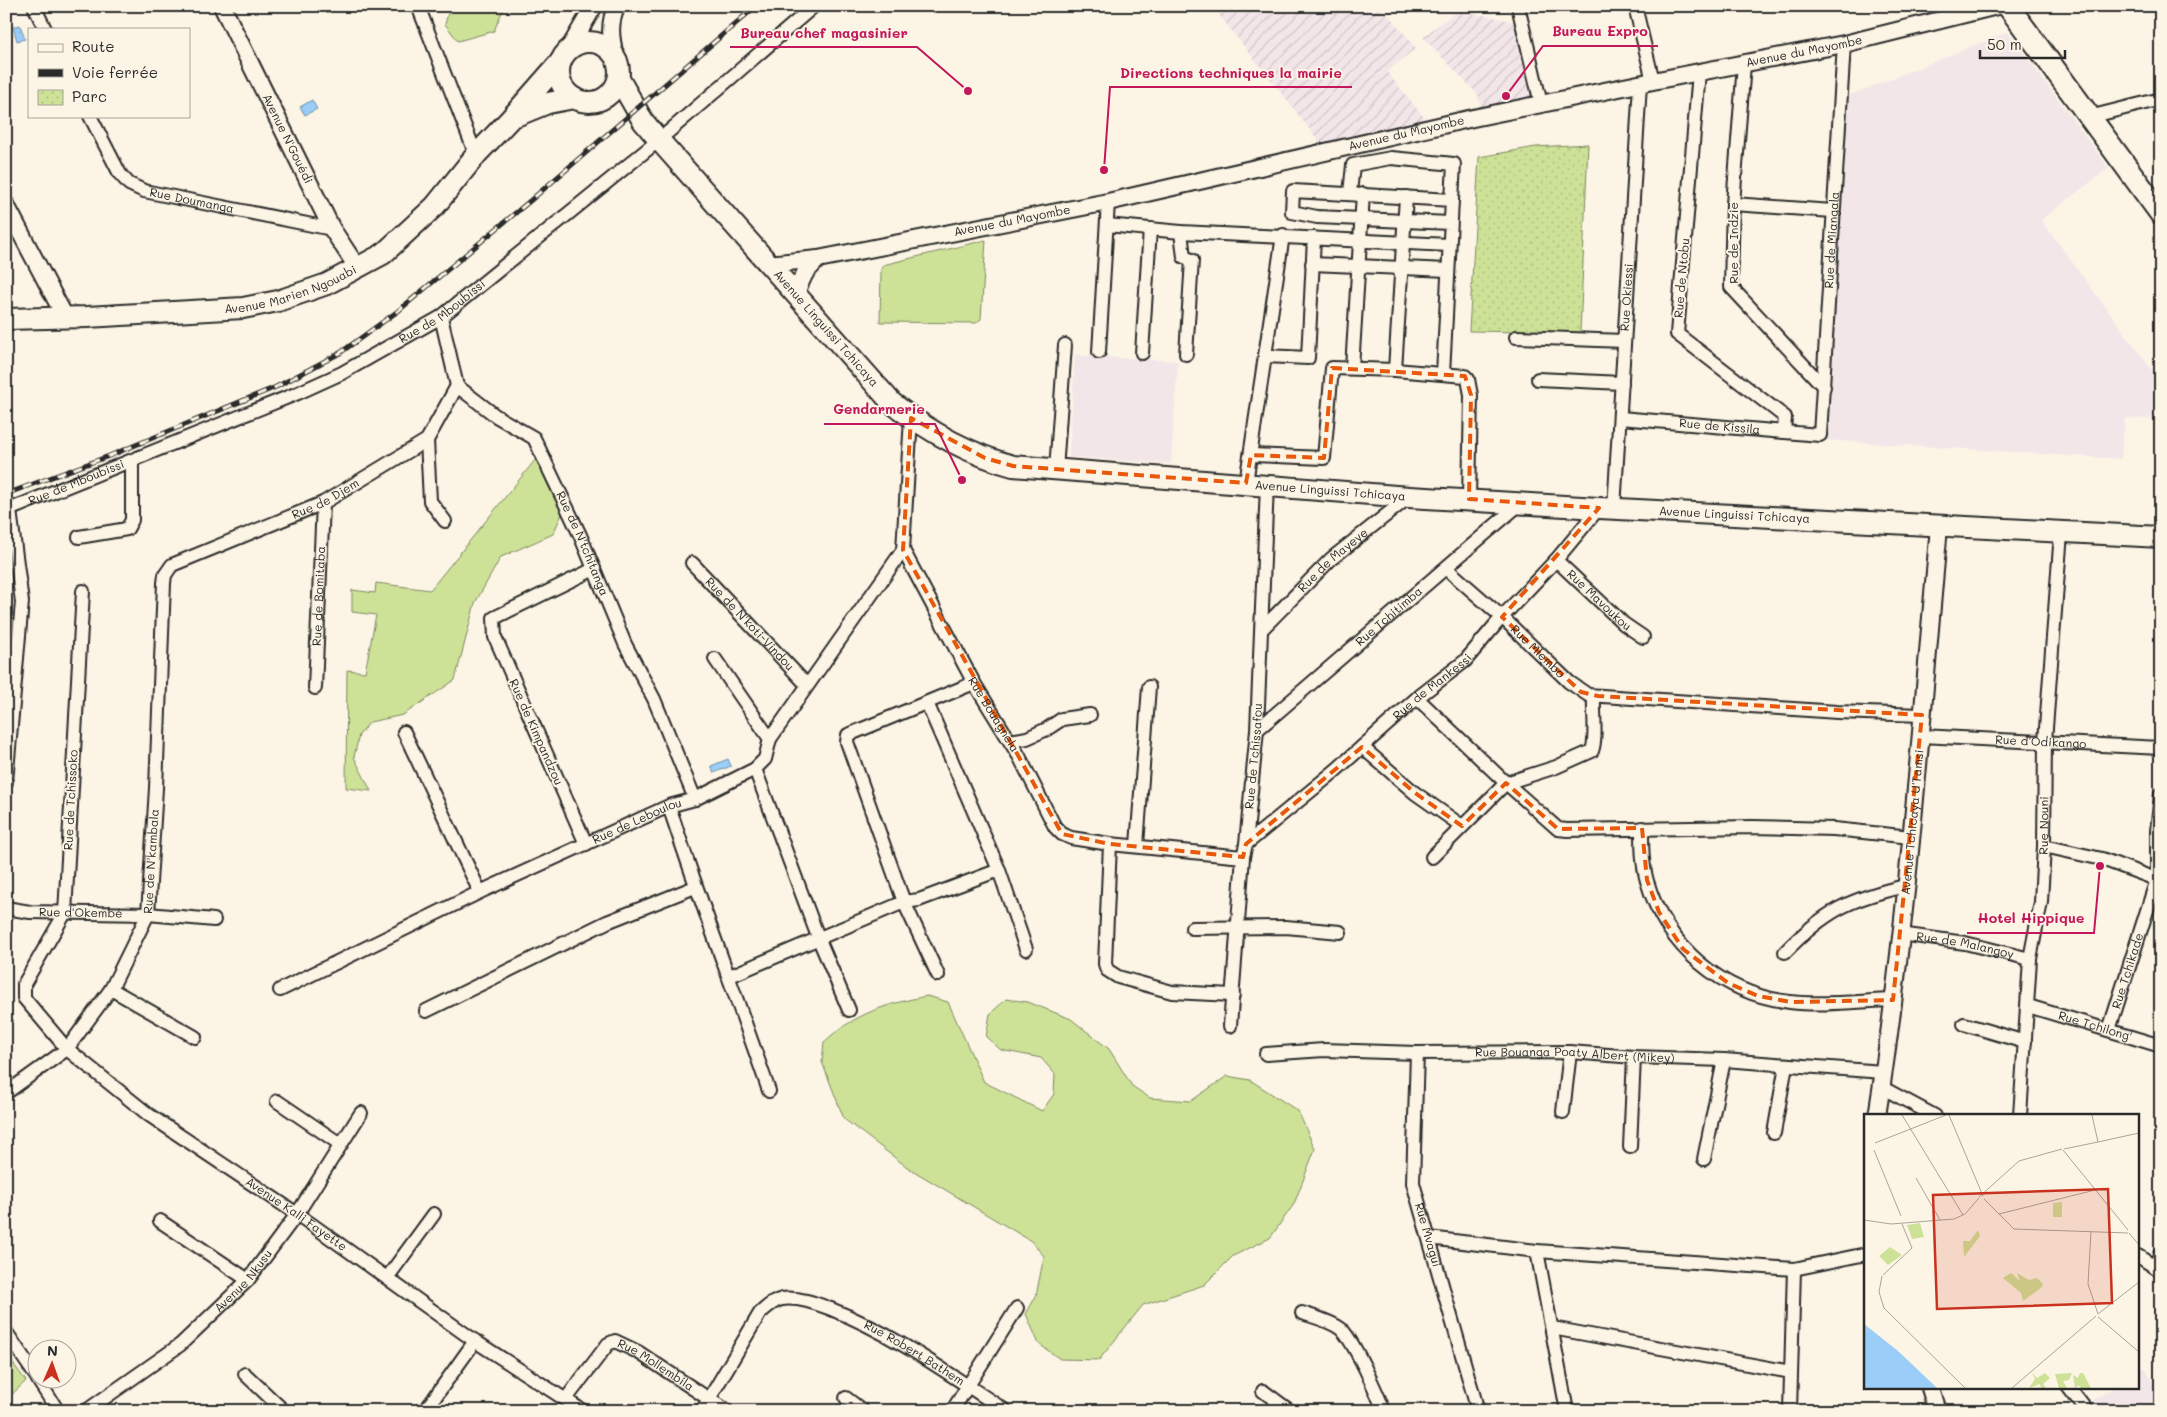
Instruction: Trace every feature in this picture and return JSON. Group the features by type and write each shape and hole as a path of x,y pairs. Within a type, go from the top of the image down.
{"highway":[{"path":"2008,6 2161,214"}],"main road":[{"path":"586,42 596,43 607,48 615,56 619,67 618,79 614,89 606,97 596,101 585,102 574,98 566,91 560,81 559,71 564,56 576,45 586,42"},
{"name":"Avenue Marien Ngouabi","path":"6,319 243,308 278,301 326,284 383,254 434,206 476,155 512,118 564,56"},
{"path":"618,79 643,121"},
{"name":"Avenue Marien Ngouabi","path":"512,118 548,103 574,98"},
{"path":"596,101 614,106 643,121"},
{"name":"Avenue Linguissi Tchicaya","path":"643,121 886,396 911,418 985,458 1013,466 1606,509 2161,537"}],"street":[{"path":"34,6 45,28"},
{"name":"Avenue N'Gouédi","path":"222,6 332,228 357,267"},
{"path":"418,6 476,155"},
{"name":"Avenue Marien Ngouabi","path":"564,56 585,14 594,6"},
{"path":"603,6 615,56"},
{"path":"610,34 616,6"},
{"name":"Rue de Mboubissi","path":"8,510 132,461 342,373 441,317 659,140 814,6"},
{"path":"1518,6 1541,104"},
{"name":"Rue Okiessi","path":"1606,509 1620,418 1624,341 1646,82 1635,6"},
{"name":"Avenue du Mayombe","path":"768,264 818,259 1108,202 1541,104 1844,44 1997,6"},
{"name":"Rue de Miangala","path":"1820,435 1844,44"},
{"name":"Rue de Indzie","path":"1744,64 1733,204 1731,287 1824,387"},
{"name":"Rue de Ntobu","path":"1699,72 1677,334 1785,417 1784,432"},
{"path":"2089,116 2161,99"},
{"name":"Rue Doumanga","path":"91,118 120,174 129,184 144,191 332,228"},
{"path":"1352,368 1362,219 1356,194 1353,165 1391,158 1454,164 1443,374"},
{"path":"1450,223 1317,217 1292,212 1293,191 1452,200"},
{"path":"1395,370 1406,197"},
{"path":"1099,352 1108,202"},
{"path":"1733,204 1833,211"},
{"path":"6,205 66,317"},
{"path":"1107,225 1181,232 1283,235 1403,244 1449,245"},
{"path":"1142,354 1150,229"},
{"path":"1181,232 1184,257 1192,260 1186,354"},
{"path":"1246,483 1283,235"},
{"path":"1265,356 1308,358 1314,238"},
{"path":"794,294 805,274 818,259"},
{"path":"1312,264 1448,270"},
{"path":"441,317 457,386"},
{"path":"1516,337 1624,341"},
{"path":"1056,470 1065,345"},
{"path":"1251,455 1324,458 1332,368 1395,370 1465,376 1470,383 1471,395 1469,499"},
{"path":"1538,379 1622,383"},
{"name":"Rue de Djem","path":"165,575 172,565 323,503 427,440 457,386"},
{"name":"Rue de N'tchitanga","path":"457,386 496,416 534,438 594,569 625,644 654,699 695,799"},
{"path":"849,1010 818,938 755,769 765,758 770,739 806,685 903,550 911,418"},
{"name":"Rue de Kissila","path":"1620,418 1820,435"},
{"path":"427,440 430,501 445,522"},
{"path":"79,537 127,529 130,526 132,520 132,461"},
{"name":"Rue de Tchissafou","path":"1230,1026 1244,851 1257,730 1267,485"},
{"name":"Rue de Mayeye","path":"1262,629 1331,559 1409,496"},
{"name":"Rue de Bomitaba","path":"315,688 323,503"},
{"name":"Rue Tchitimba","path":"1257,730 1521,503"},
{"name":"Rue de Mankessi","path":"1244,851 1418,698 1465,661 1502,617 1606,509"},
{"path":"6,782 11,666 22,602 8,510"},
{"name":"Avenue Tchicaya U'Tamsi","path":"1876,1114 1893,1000 1911,837 1939,526"},
{"name":"Rue Nouni","path":"2020,1114 2030,958 2041,902 2044,846 2045,741 2061,532"},
{"name":"Rue Bouagnela","path":"903,550 974,683 1010,741 1055,827 1062,834 1071,838 1110,844 1244,851"},
{"name":"Rue Mavoukou","path":"1556,560 1624,624 1643,637"},
{"name":"Rue de N'koti-Vindou","path":"692,563 806,685"},
{"name":"Rue Mlembo","path":"1446,568 1502,617 1581,692 1594,696 1837,712 1922,715"},
{"name":"Rue de Kimpandzou","path":"586,844 495,637 494,618 594,569"},
{"name":"Rue de N'kambala","path":"6,1093 67,1049 111,990 148,914 156,788 165,575"},
{"name":"Rue de Tchissoko","path":"24,998 24,984 65,914 83,591"},
{"path":"715,659 770,739"},
{"path":"938,975 904,902 849,749 847,738 854,733 974,683"},
{"path":"1137,845 1149,687"},
{"path":"1432,857 1506,783 1556,768 1592,751 1594,738 1592,715 1594,696"},
{"path":"1418,698 1506,783 1558,829 1753,827 1825,829 1911,837"},
{"path":"927,703 999,870 1026,949"},
{"path":"1010,741 1027,738 1047,729 1062,719 1090,715"},
{"path":"404,732 480,892"},
{"name":"Rue d'Odikango","path":"1921,736 2161,748"},
{"path":"1362,747 1415,792 1462,826"},
{"name":"Rue de Leboulou","path":"280,990 480,892 669,806 695,799 755,769"},
{"name":"Rue Tchikade","path":"2109,1030 2159,880 2156,831 2161,794"},
{"path":"669,806 695,887 730,976 769,1091"},
{"path":"1642,828 1642,854 1647,880 1659,912 1683,949 1721,979 1758,996 1791,1002 1893,1000"},
{"path":"1110,844 1106,970 1118,977 1172,992 1233,996"},
{"path":"2044,846 2102,859 2159,880"},
{"path":"730,976 904,902 918,900 999,870"},
{"path":"1785,952 1810,926 1830,912 1875,893 1905,886"},
{"path":"426,1011 607,922 695,887"},
{"name":"Rue d'Okembé","path":"6,908 30,912 148,914 214,920"},
{"path":"1192,928 1286,927 1340,932"},
{"name":"Rue de Malangoy","path":"1900,934 1965,943 2030,958"},
{"path":"111,990 195,1037"},
{"name":"Avenue Kalli Fayette","path":"24,998 67,1049 149,1115 297,1214 475,1341 583,1411"},
{"name":"Rue Tchilong'","path":"2028,1006 2161,1046"},
{"path":"1964,1024 2025,1042"},
{"name":"Rue Bouanga Poaty Albert (Mikey)","path":"1266,1054 1324,1050 1417,1053 1570,1052 1786,1065 1882,1080"},
{"path":"1562,1112 1570,1052"},
{"name":"Rue Mvagui","path":"1417,1053 1413,1183 1478,1411"},
{"path":"1630,1147 1634,1057"},
{"path":"1704,1159 1724,1060"},
{"path":"1774,1133 1786,1065"},
{"path":"1882,1080 1932,1114"},
{"path":"277,1101 340,1144"},
{"name":"Avenue Nkusu","path":"86,1411 180,1345 248,1280 297,1214 360,1112"},
{"path":"387,1278 434,1214"},
{"path":"160,1221 248,1280"},
{"path":"1429,1238 1537,1251 1794,1269 1864,1254"},
{"path":"1537,1251 1567,1411"},
{"path":"2140,1257 2158,1269 2161,1252"},
{"path":"1790,1411 1794,1269"},
{"name":"Rue Robert Bathem","path":"702,1411 760,1313 772,1303 782,1299 797,1299 859,1320 910,1347 1006,1411"},
{"path":"952,1411 1017,1308"},
{"path":"1302,1312 1340,1329 1349,1340 1384,1411"},
{"path":"1552,1328 1791,1372"},
{"path":"6,1332 28,1364"},
{"path":"425,1411 475,1341"},
{"name":"Rue Mollembila","path":"566,1399 608,1344 615,1341 638,1352 710,1399"},
{"path":"245,1374 284,1411"},
{"path":"45,1390 58,1411"},
{"path":"1931,1390 1937,1411"},
{"path":"2071,1390 2087,1411"},
{"path":"1263,1391 1290,1411"},
{"path":"846,1398 863,1411"},
{"path":"710,1399 727,1411"}],"highlighted area":[{"path":"1332,368 1465,376 1471,395 1469,499 1599,508 1502,617 1581,692 1598,696 1922,715 1893,1000 1791,1002 1758,996 1728,983 1683,949 1659,912 1647,880 1642,828 1558,829 1506,783 1462,826 1415,793 1362,747 1246,844 1243,857 1110,844 1062,834 903,550 911,418 985,458 1013,466 1246,483 1251,455 1324,458"}],"shaded area":[{"path":"1212,6 1381,6 1416,48 1387,72 1428,122 1346,139 1327,147 1323,146"},
{"path":"1458,10 1516,22 1536,99 1482,111 1478,95 1423,37"},
{"path":"2008,32 2109,168 2041,220 2161,382 2161,419 2125,418 2121,459 1824,440 1848,96"},
{"path":"1075,355 1178,361 1171,464 1069,457"},
{"path":"2144,1367 2161,1391 2161,1396 2139,1411 2087,1411 2084,1407 2109,1390 2140,1390 2140,1369"}],"green space":[{"path":"453,6 506,6 494,31 458,41 445,24 449,10"},
{"path":"1588,144 1580,333 1469,331 1479,157 1536,147"},
{"path":"986,240 981,319 976,323 880,322 881,269 883,265"},
{"path":"536,459 563,512 553,534 501,557 475,603 455,680 403,715 370,722 359,735 354,757 371,791 346,788 347,670 365,672 376,615 352,612 352,590 375,593 376,583 430,590"},
{"path":"927,996 948,1002 984,1082 1042,1111 1054,1094 1055,1074 1041,1058 1001,1050 986,1037 990,1014 1006,999 1028,1002 1071,1019 1109,1049 1132,1086 1150,1098 1191,1101 1227,1076 1250,1080 1298,1111 1315,1149 1294,1204 1270,1238 1233,1256 1204,1285 1143,1305 1099,1360 1060,1359 1039,1344 1026,1314 1036,1296 1044,1256 1031,1241 907,1167 844,1119 822,1062 824,1042 848,1024 885,1006"},
{"path":"6,1354 26,1381 6,1400"}],"water":[{"path":"20,25 25,39 17,41 13,27"},
{"path":"312,100 317,109 305,115 300,107"},
{"path":"728,759 731,766 714,773 711,766"}],"railway":[{"path":"6,494 109,456 276,387 340,353 398,311 531,200 756,6"}],"place":[{"name":"Bureau chef magasinier","path":"968,91"},
{"name":"Bureau Expro","path":"1506,96"},
{"name":"Directions techniques la mairie","path":"1104,170"},
{"name":"Gendarmerie","path":"962,480"},
{"name":"Hotel Hippique","path":"2100,866"}]}
